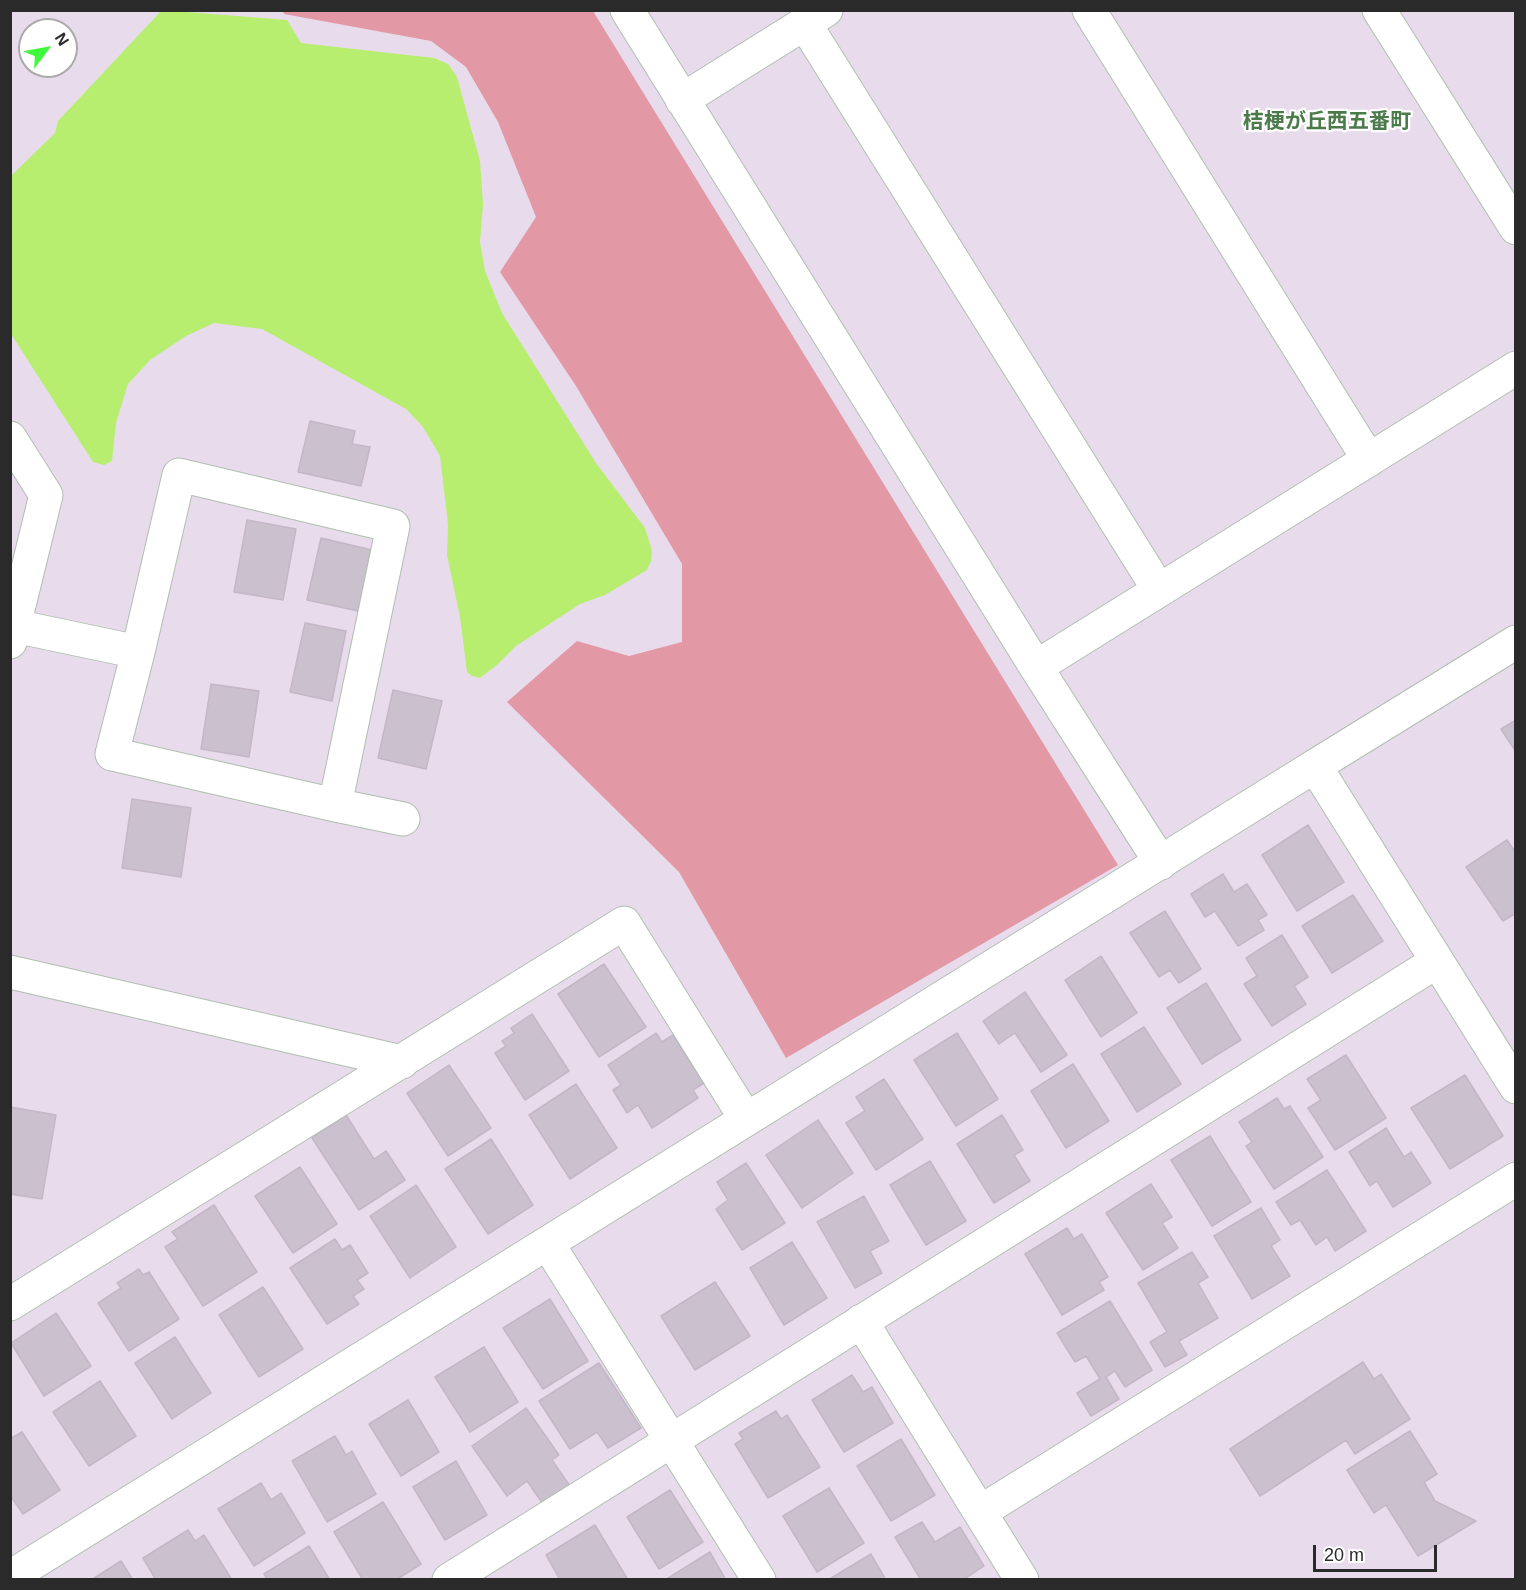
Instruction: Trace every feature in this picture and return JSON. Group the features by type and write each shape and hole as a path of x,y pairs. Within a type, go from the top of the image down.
{"street":[{"path":"627,10 1036,667 1161,863"},
{"path":"1089,10 1369,460"},
{"path":"1379,10 1515,228"},
{"path":"682,100 816,17 1159,590"},
{"path":"1036,667 1515,368"},
{"path":"10,438 46,495 12,631 138,652"},
{"path":"335,805 393,526 179,475 112,754 335,805 403,819"},
{"path":"10,1577 1315,766 1514,646"},
{"path":"1315,766 1515,1088"},
{"path":"10,1304 624,922 747,1119"},
{"path":"449,1580 491,1568 672,1441 1436,962"},
{"path":"10,972 402,1062"},
{"path":"980,1512 1515,1179"},
{"path":"548,1244 759,1580"},
{"path":"861,1321 1022,1580"}],"shaded area":[{"path":"162,10 287,20 301,43 434,58 448,64 457,77 480,161 483,204 480,242 485,271 502,313 596,463 645,528 652,551 647,570 605,595 580,604 516,646 480,678 472,676 467,672 460,617 447,555 448,524 440,456 423,427 406,409 262,329 214,323 186,336 150,360 128,384 116,423 112,461 104,465 93,462 11,334 11,176 55,133 58,121"},
{"path":"283,11 593,11 1118,865 786,1058 679,872 507,702 577,641 629,656 682,642 682,564 576,386 500,272 536,217 498,122 466,67 431,41 284,14"}],"building":[{"path":"310,421 355,431 352,444 370,447 361,486 298,472"},
{"path":"247,520 296,529 283,600 234,592"},
{"path":"321,538 372,550 358,611 307,600"},
{"path":"305,623 346,631 332,701 290,692"},
{"path":"211,684 259,691 249,757 201,749"},
{"path":"393,690 442,701 426,769 378,758"},
{"path":"1516,720 1516,752 1501,729"},
{"path":"132,799 191,808 181,877 122,868"},
{"path":"1308,825 1344,882 1297,911 1262,855"},
{"path":"1507,840 1516,853 1516,913 1503,921 1466,867"},
{"path":"1223,874 1234,892 1247,884 1267,915 1258,920 1264,930 1238,946 1215,911 1205,917 1191,894"},
{"path":"1353,895 1383,941 1332,973 1302,926"},
{"path":"1165,911 1201,969 1179,983 1170,970 1159,977 1130,933"},
{"path":"1282,935 1308,977 1294,986 1306,1004 1272,1026 1244,984 1257,976 1246,958"},
{"path":"1101,956 1137,1013 1101,1037 1065,980"},
{"path":"604,964 646,1027 599,1057 558,994"},
{"path":"1206,983 1241,1040 1202,1064 1167,1008"},
{"path":"1025,992 1067,1055 1041,1072 1015,1033 999,1044 983,1021"},
{"path":"532,1014 569,1071 525,1100 495,1053 506,1046 502,1041 514,1033 511,1028"},
{"path":"1144,1027 1181,1084 1137,1112 1101,1054"},
{"path":"656,1033 662,1042 673,1035 704,1083 693,1090 698,1098 652,1128 638,1105 627,1113 613,1090 621,1085 608,1065"},
{"path":"957,1033 998,1099 956,1126 914,1060"},
{"path":"1346,1055 1386,1118 1335,1150 1308,1108 1321,1100 1307,1079"},
{"path":"1073,1064 1109,1121 1066,1148 1031,1091"},
{"path":"449,1065 491,1128 448,1156 407,1093"},
{"path":"1465,1075 1503,1136 1450,1169 1411,1108"},
{"path":"884,1079 923,1139 876,1170 846,1123 865,1111 856,1097"},
{"path":"576,1084 617,1148 570,1179 529,1115"},
{"path":"1277,1098 1284,1109 1290,1106 1323,1157 1274,1189 1246,1146 1252,1142 1239,1122"},
{"path":"10,1107 56,1115 42,1199 10,1194"},
{"path":"346,1115 374,1159 386,1151 405,1180 359,1210 312,1138"},
{"path":"1002,1115 1023,1150 1014,1155 1030,1181 994,1203 957,1144"},
{"path":"818,1120 853,1173 802,1208 766,1155"},
{"path":"1386,1128 1404,1157 1411,1152 1431,1183 1393,1207 1377,1181 1370,1186 1349,1152"},
{"path":"1210,1136 1251,1202 1212,1226 1171,1160"},
{"path":"491,1139 533,1205 488,1234 445,1169"},
{"path":"930,1161 966,1221 926,1245 890,1185"},
{"path":"746,1163 785,1223 742,1250 716,1209 728,1200 717,1182"},
{"path":"300,1167 337,1224 293,1253 255,1196"},
{"path":"1327,1170 1366,1231 1335,1251 1327,1237 1316,1245 1300,1220 1291,1225 1276,1202"},
{"path":"1151,1184 1172,1217 1162,1223 1178,1248 1143,1270 1106,1213"},
{"path":"416,1185 456,1247 410,1278 370,1216"},
{"path":"864,1196 889,1241 870,1251 882,1273 855,1288 817,1222"},
{"path":"214,1205 257,1272 203,1306 165,1247 178,1239 172,1232"},
{"path":"1261,1208 1280,1240 1271,1246 1290,1276 1252,1299 1214,1236"},
{"path":"1067,1228 1074,1239 1082,1234 1108,1277 1099,1282 1104,1290 1062,1315 1025,1254"},
{"path":"335,1239 342,1250 350,1245 368,1273 357,1280 364,1289 353,1296 359,1304 327,1324 290,1268"},
{"path":"792,1242 827,1298 784,1325 750,1268"},
{"path":"1192,1252 1208,1277 1198,1283 1218,1318 1179,1341 1187,1355 1165,1367 1150,1342 1167,1332 1138,1283"},
{"path":"139,1269 143,1275 149,1272 179,1319 129,1351 98,1303 121,1288 117,1283"},
{"path":"715,1282 750,1336 695,1370 661,1316"},
{"path":"263,1287 303,1349 259,1377 219,1315"},
{"path":"550,1299 588,1361 543,1389 503,1328"},
{"path":"1110,1301 1152,1370 1125,1387 1115,1371 1106,1377 1119,1399 1091,1416 1077,1393 1100,1379 1086,1356 1075,1362 1057,1333"},
{"path":"56,1313 91,1366 44,1396 11,1343"},
{"path":"175,1337 211,1393 172,1419 135,1363"},
{"path":"484,1347 518,1402 470,1432 435,1377"},
{"path":"1363,1362 1374,1379 1381,1374 1410,1419 1355,1454 1346,1440 1260,1496 1230,1449"},
{"path":"599,1363 641,1428 608,1448 597,1432 570,1449 539,1401"},
{"path":"852,1375 863,1392 872,1387 893,1423 844,1452 812,1400"},
{"path":"100,1381 136,1436 89,1466 53,1412"},
{"path":"408,1400 439,1452 401,1476 369,1424"},
{"path":"526,1408 559,1455 552,1460 570,1486 543,1504 527,1481 507,1496 472,1446"},
{"path":"776,1411 781,1419 787,1415 820,1467 768,1498 735,1444 743,1439 739,1433"},
{"path":"1410,1431 1437,1474 1424,1482 1435,1501 1476,1521 1418,1556 1386,1505 1374,1513 1347,1470"},
{"path":"22,1432 60,1490 23,1514 10,1495 10,1439"},
{"path":"335,1436 346,1455 352,1451 376,1494 327,1522 292,1461"},
{"path":"901,1439 935,1495 891,1521 857,1466"},
{"path":"456,1461 487,1515 445,1540 413,1487"},
{"path":"261,1483 271,1500 281,1493 305,1533 254,1566 218,1509"},
{"path":"829,1488 864,1543 817,1572 783,1516"},
{"path":"670,1490 703,1542 659,1569 627,1517"},
{"path":"383,1502 421,1564 396,1580 363,1580 334,1532"},
{"path":"922,1522 935,1542 960,1527 984,1566 963,1580 921,1580 895,1537"},
{"path":"595,1525 628,1580 560,1580 546,1555"},
{"path":"188,1530 195,1541 204,1535 232,1580 156,1580 143,1558"},
{"path":"309,1546 330,1580 267,1580 264,1574"},
{"path":"710,1552 726,1580 665,1580"},
{"path":"871,1554 886,1580 828,1580"},
{"path":"121,1561 133,1580 91,1580"}],"district":[{"name":"桔梗が丘西五番町","path":"1327,122"}]}
